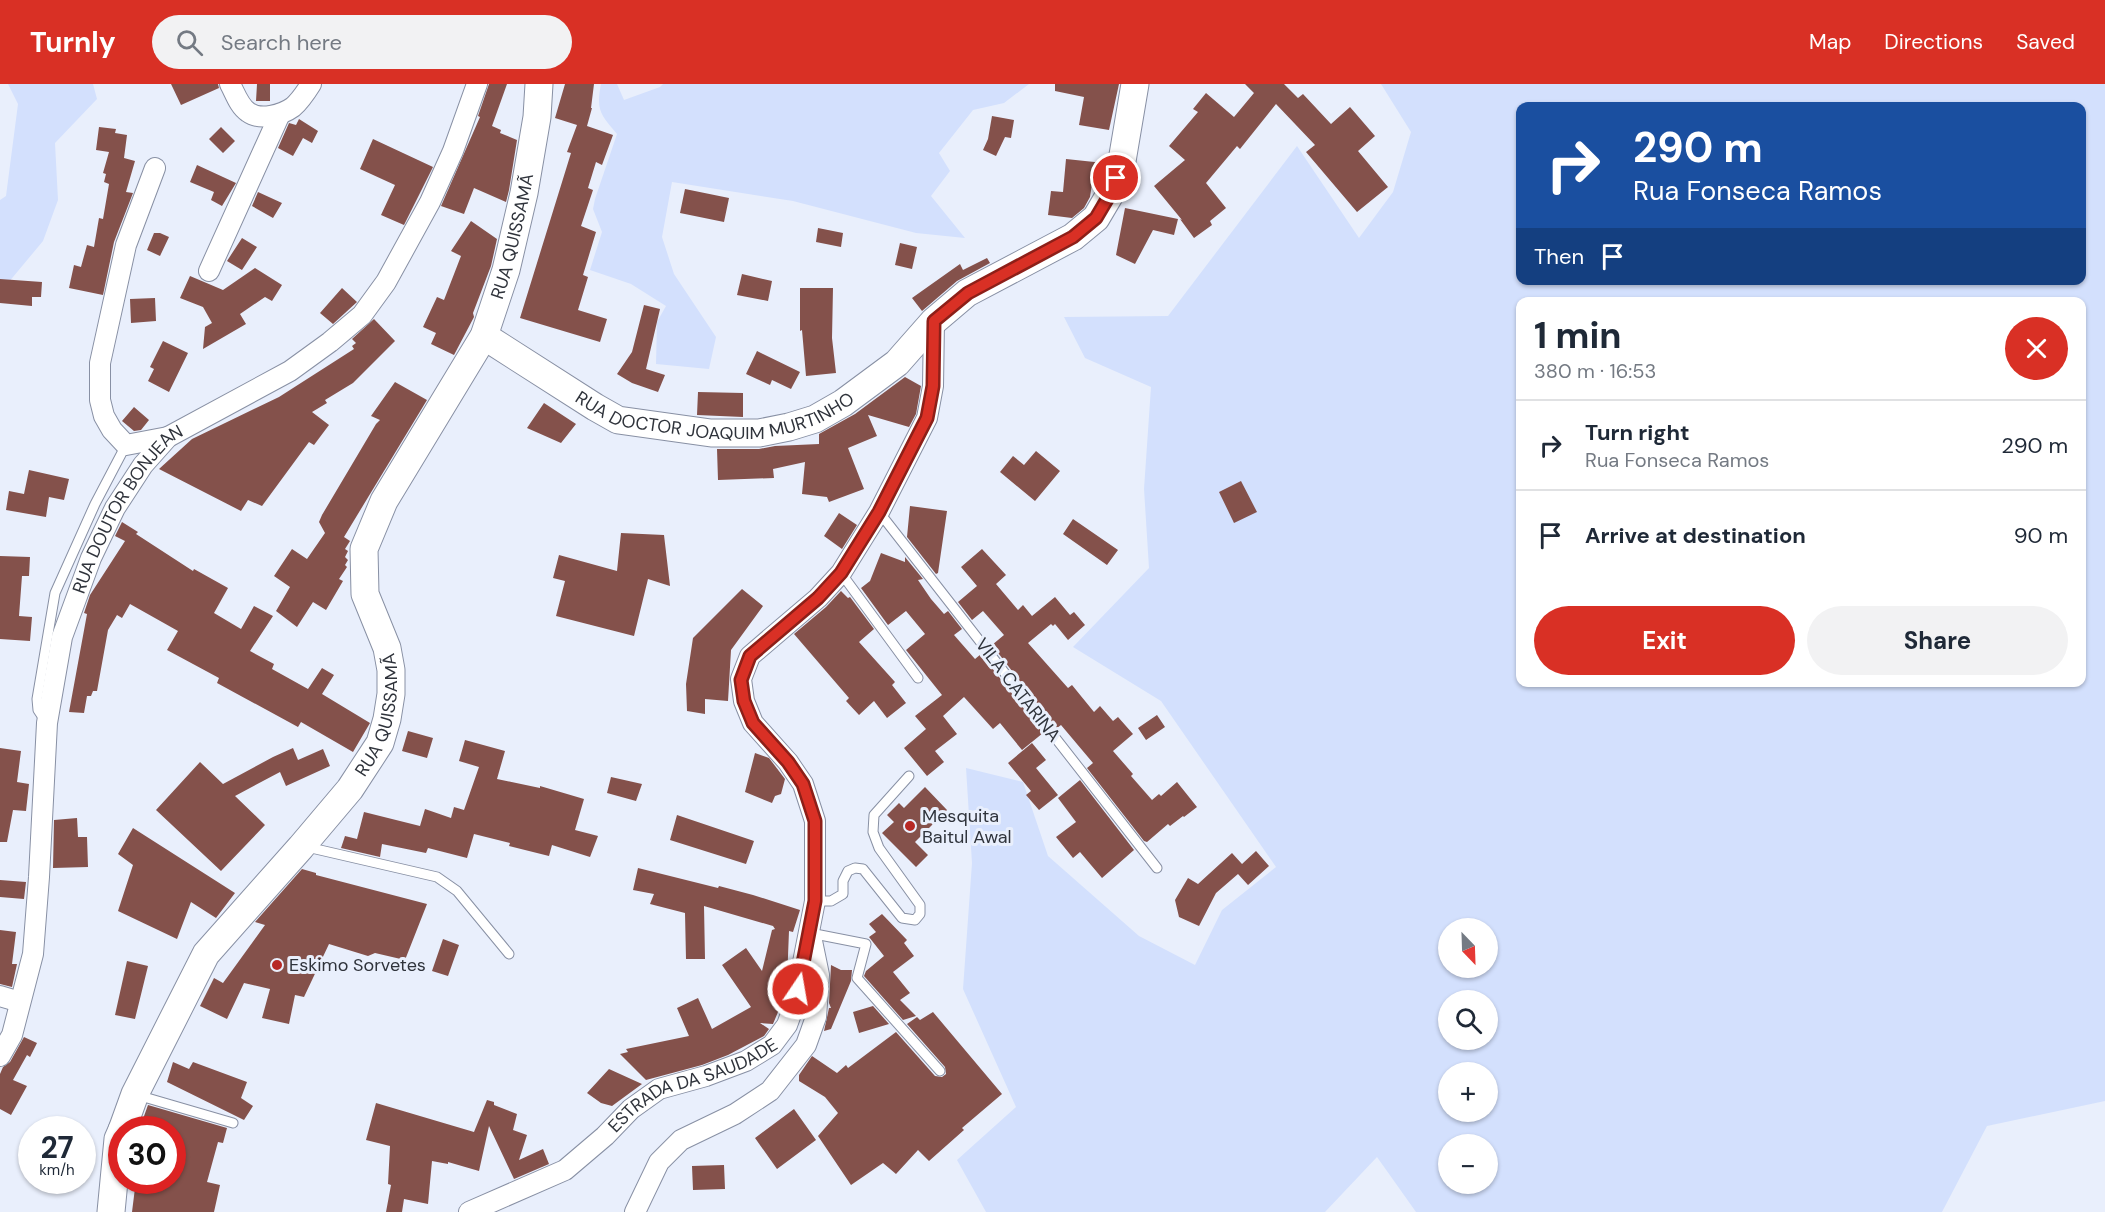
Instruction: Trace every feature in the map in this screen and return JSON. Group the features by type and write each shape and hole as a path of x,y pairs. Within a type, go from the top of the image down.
{"street":[{"path":"230,84 241,106 249,114 262,116 280,114 293,107 311,84"},
{"name":"RUA DOUTOR BONJEAN","path":"0,1056 12,1035 33,954 47,723 62,637 91,558 115,508 143,465 168,436 290,371 362,315 386,282 430,202 453,151 477,84"},
{"name":"RUA QUISSAMÃ","path":"127,1116 135,1094 206,954 302,847 350,789 380,743 391,694 391,670 387,648 365,594 364,549 384,501 484,336 506,270 524,194 537,117 539,84"},
{"name":"RUA DOCTOR JOAQUIM MURTINHO","path":"484,336 618,420 711,433 759,433 815,419 843,403 897,363 934,321 968,293 1073,237 1096,218 1109,196 1122,160 1135,84"},
{"path":"209,271 280,114"},
{"path":"155,168 126,245 100,363 100,400 104,416 112,430 126,445 168,436"},
{"name":"ESTRADA DA SAUDADE","path":"469,1212 565,1170 605,1136 631,1109 659,1089 706,1076 746,1061 772,1045 787,1025 795,1003 815,901 815,821 803,784 788,762 753,723 744,701 741,680 750,656 818,598 841,573 879,512 927,418 933,386 934,321"},
{"path":"635,1212 659,1162 681,1140 735,1114 770,1091 806,1046 816,1017 819,975 810,933"},
{"path":"0,996 20,1002"},
{"name":"RUA QUISSAMÃ","path":"111,1212 113,1194"}],"lane":[{"path":"47,723 38,710 37,699 55,593 95,504 126,445"},
{"name":"VILA CATARINA","path":"879,512 1157,868"},
{"path":"841,573 918,678"},
{"path":"815,901 831,901 843,894 843,881 848,870 855,868 863,869 902,918 915,920 920,914 920,905 879,848 873,832 874,815 909,776"},
{"path":"302,847 437,877 457,891 509,954"},
{"path":"810,933 866,944 857,978 940,1071"},
{"path":"135,1094 233,1123"}],"shaded area":[{"path":"8,84 93,84 97,99 55,143 58,200 43,241 3,289 0,286 0,200 6,196 18,104"},
{"path":"601,84 617,84 624,100 663,84 1029,84 1004,103 973,110 939,153 950,171 931,196 965,238 916,233 793,201 672,182 662,237 674,274 716,337 709,369 656,364 657,322 666,306 631,284 590,270 602,232 593,209 617,134 599,106"},
{"path":"1381,84 2105,84 2105,1101 1987,1126 1942,1212 1416,1212 1377,1157 1325,1212 986,1212 957,1160 1016,1107 963,989 972,863 966,768 1023,782 1048,856 1139,936 1195,965 1222,910 1276,867 1161,701 1073,647 1149,568 1144,489 1151,387 1085,358 1064,317 1168,316 1297,146 1359,238 1393,192 1411,132"}],"building":[{"path":"171,84 218,84 219,88 181,105"},
{"path":"257,84 270,84 270,101 256,101"},
{"path":"489,84 507,84 492,126 501,130 500,133 517,140 509,190 506,202 474,188 464,214 441,206 480,117 478,116"},
{"path":"565,84 594,84 592,108 587,126 613,135 602,165 596,162 588,188 593,190 581,226 596,232 583,275 588,277 578,310 607,319 600,342 520,318 571,153 567,152 577,125 555,118"},
{"path":"1055,84 1119,84 1109,130 1079,125 1084,97 1055,91"},
{"path":"1245,84 1284,84 1298,98 1303,94 1331,124 1350,107 1375,136 1358,151 1388,187 1357,212 1306,152 1315,145 1276,104 1240,149 1237,146 1206,183 1226,208 1210,221 1212,225 1194,238 1154,186 1185,160 1169,146 1198,112 1193,109 1206,93 1234,117 1254,93"},
{"path":"992,116 1014,120 1011,138 1005,137 996,156 983,150 988,139"},
{"path":"299,119 318,131 312,143 303,138 293,156 278,148 289,123 296,125"},
{"path":"99,127 116,129 115,133 127,135 124,158 135,161 126,192 133,193 114,242 103,295 69,288 74,265 81,267 87,245 94,247 99,218 103,219 109,184 104,182 106,174 103,173 109,152 96,150"},
{"path":"221,127 235,141 223,153 209,139"},
{"path":"373,139 433,167 404,225 381,215 395,185 360,169"},
{"path":"1066,159 1104,163 1097,184 1092,184 1090,197 1084,208 1072,218 1048,215 1051,191 1063,192"},
{"path":"197,165 236,183 222,206 211,200 214,192 190,182"},
{"path":"685,189 729,198 724,222 680,213"},
{"path":"258,192 282,203 273,218 252,206"},
{"path":"1125,208 1178,219 1174,235 1153,230 1135,264 1116,255"},
{"path":"471,221 497,239 491,266 473,313 474,317 454,355 431,344 436,333 423,327 437,297 444,300 461,256 451,251"},
{"path":"818,228 843,233 841,247 816,242"},
{"path":"154,233 169,237 160,256 147,250"},
{"path":"242,238 257,247 242,270 227,261"},
{"path":"900,243 917,247 912,269 895,265"},
{"path":"987,258 990,263 957,281 922,311 912,298 960,264 963,270"},
{"path":"255,268 282,285 272,301 265,297 240,314 246,324 203,349 205,327 212,323 203,307 180,298 190,276 223,290"},
{"path":"742,274 772,281 768,301 737,295"},
{"path":"0,279 42,282 41,297 32,297 32,306 0,303"},
{"path":"342,288 357,302 333,324 320,313"},
{"path":"800,288 833,288 832,338 836,373 806,376 802,330 800,331"},
{"path":"155,298 156,321 131,323 130,299"},
{"path":"644,305 660,309 646,369 665,375 658,392 632,383 617,374 632,352"},
{"path":"374,319 395,341 353,383 325,400 327,403 312,412 329,425 314,445 309,442 262,506 248,500 241,511 159,469 192,439 279,397 354,349 352,346 356,343 352,339"},
{"path":"163,341 188,353 169,392 148,381 154,369 150,367"},
{"path":"757,351 800,372 791,389 772,380 770,385 746,374"},
{"path":"905,377 921,386 916,414 909,427 868,415 877,436 848,448 864,489 829,502 827,497 802,494 805,462 773,469 774,478 718,480 717,449 759,449 819,444 819,434 855,414"},
{"path":"395,382 427,400 344,537 350,541 345,549 348,551 345,557 348,560 345,565 347,567 339,579 343,581 326,610 313,602 297,627 276,611 290,587 274,576 292,549 307,559 325,533 319,522 322,515 380,420 371,416"},
{"path":"698,392 743,393 743,417 697,415"},
{"path":"544,403 576,424 561,443 527,428"},
{"path":"134,407 149,420 141,430 134,431 122,421"},
{"path":"1036,451 1060,471 1035,501 1000,472 1013,456 1024,465"},
{"path":"29,470 69,479 64,500 49,497 46,517 6,510 9,491 24,494"},
{"path":"1241,481 1257,512 1234,523 1219,492"},
{"path":"910,506 947,511 936,574 907,537"},
{"path":"839,513 857,525 842,549 824,536"},
{"path":"1073,519 1118,550 1107,565 1063,534"},
{"path":"122,522 138,532 136,534 193,571 194,569 228,588 214,613 241,629 254,606 273,616 250,651 274,664 272,669 308,689 322,668 334,675 322,694 370,723 353,752 301,722 298,727 217,683 219,678 167,650 178,631 130,604 122,618 117,615 108,630 97,691 87,696 84,713 69,712 87,614 84,613 90,595 125,541 115,536"},
{"path":"621,533 664,535 670,586 648,579 634,636 556,616 565,581 553,578 559,555 617,571"},
{"path":"982,549 1006,575 996,584 1018,610 1023,605 1032,616 1055,597 1070,615 1074,612 1085,625 1068,640 1055,624 1053,626 1051,624 1028,643 1068,688 1072,685 1094,712 1100,706 1113,721 1118,717 1133,734 1113,751 1133,774 1131,776 1152,800 1159,794 1161,796 1177,782 1197,807 1170,826 1168,824 1147,842 1087,768 1093,763 1061,725 1057,728 1053,724 992,645 1004,635 983,611 972,620 958,602 977,586 961,567"},
{"path":"881,553 905,562 905,557 923,579 918,580 931,599 944,614 948,611 962,629 954,635 975,659 981,654 1043,733 1022,750 1000,723 993,729 964,697 943,716 957,734 935,751 944,762 927,776 904,748 926,729 915,716 942,695 906,650 925,634 906,611 888,625 861,588 870,581"},
{"path":"0,556 30,557 29,576 22,576 19,616 32,617 30,641 0,639"},
{"path":"742,589 763,606 731,650 728,701 705,699 705,714 687,711 686,684 693,638"},
{"path":"841,591 848,598 850,597 874,629 859,642 895,682 892,685 906,703 887,718 874,701 859,715 846,701 849,698 794,634"},
{"path":"1157,715 1165,727 1146,740 1138,728"},
{"path":"408,731 433,738 427,758 402,751"},
{"path":"465,740 505,751 497,779 540,788 540,786 584,799 575,830 598,836 590,857 552,845 549,856 474,834 467,858 428,848 426,853 382,844 380,857 341,848 345,836 357,839 364,812 420,826 425,809 451,818 454,807 464,810 479,767 459,761"},
{"path":"1032,743 1046,760 1036,768 1058,795 1039,810 1026,795 1031,791 1008,763"},
{"path":"0,748 21,751 17,782 29,784 26,811 13,810 7,842 0,842"},
{"path":"293,748 298,760 323,749 330,766 286,786 280,772 235,796 265,825 221,871 156,810 200,762 223,784"},
{"path":"755,753 769,758 785,779 781,794 775,796 772,803 745,792"},
{"path":"611,777 642,784 636,801 607,793"},
{"path":"1080,780 1134,850 1102,878 1080,852 1073,858 1056,837 1076,822 1058,798"},
{"name":"Mesquita Baitul Awal","path":"925,787 947,810 915,842 928,855 916,867 882,833 894,822 887,815 899,803 904,808"},
{"path":"677,815 754,841 746,864 670,840"},
{"path":"77,818 78,837 87,837 88,867 53,868 54,820"},
{"path":"133,828 235,893 216,918 191,902 177,939 118,911 133,865 118,854"},
{"path":"1256,851 1269,866 1248,885 1238,874 1216,893 1199,926 1179,917 1175,900 1188,878 1198,884 1232,853 1242,864"},
{"path":"638,868 718,888 719,886 800,910 793,932 789,931 787,981 783,1000 773,1024 760,1023 769,1029 764,1036 728,1055 702,1065 646,1080 620,1054 628,1052 626,1049 689,1036 677,1008 698,998 712,1029 751,1007 722,965 746,948 762,971 772,930 775,929 773,926 704,906 705,959 686,959 685,913 650,904 654,894 633,890"},
{"path":"302,869 316,873 316,875 427,904 405,960 375,953 368,956 329,944 304,997 295,995 289,1024 262,1018 270,989 244,983 227,1019 200,1006 214,978 223,983 265,925 255,922"},
{"path":"0,880 26,882 24,899 0,897"},
{"path":"882,914 907,940 904,943 914,956 893,972 910,993 900,1000 916,1016 903,1020 864,976 866,971 884,956 869,937 876,932 869,924"},
{"path":"0,930 16,932 12,964 17,964 12,987 0,984"},
{"path":"443,939 459,945 448,976 432,971"},
{"path":"127,961 148,966 135,1019 115,1015"},
{"path":"831,965 841,970 852,970 851,981 831,1029 824,1031 829,1008 831,1008 829,1003"},
{"path":"873,1006 889,1024 859,1033 853,1012"},
{"path":"933,1012 1002,1094 962,1128 964,1130 929,1161 918,1150 896,1174 883,1163 851,1185 818,1136 838,1113 825,1097 799,1081 799,1075 812,1056 837,1073 846,1065 848,1068 896,1032 935,1076 942,1077 946,1074 945,1067 907,1024 917,1017 920,1020"},
{"path":"24,1037 37,1043 30,1057 27,1055 13,1080 27,1086 11,1115 0,1109 0,1074 3,1067 10,1062"},
{"path":"173,1062 189,1069 193,1062 247,1082 241,1098 253,1106 244,1120 167,1082"},
{"path":"609,1069 642,1084 612,1106 601,1103 587,1093"},
{"path":"487,1100 517,1114 513,1130 527,1135 519,1160 543,1149 549,1164 514,1179 489,1126 479,1171 448,1162 448,1164 432,1161 428,1204 404,1199 402,1212 386,1212 391,1185 388,1184 390,1146 366,1140 376,1103 474,1132"},
{"path":"148,1105 186,1116 144,1116"},
{"path":"794,1109 816,1140 777,1169 755,1138"},
{"path":"186,1116 227,1128 223,1143 218,1142 207,1182 220,1185 214,1212 132,1212 134,1194 186,1194"},
{"path":"724,1165 725,1189 693,1190 692,1166"}],"place":[{"name":"Mesquita Baitul Awal","path":"910,826"},
{"name":"Eskimo Sorvetes","path":"277,965"}],"route":[{"path":"798,989 815,901 815,821 803,784 788,762 753,723 744,701 741,680 750,656 818,598 841,573 879,512 927,418 933,386 934,321 968,293 1073,237 1096,218 1116,178"}]}
